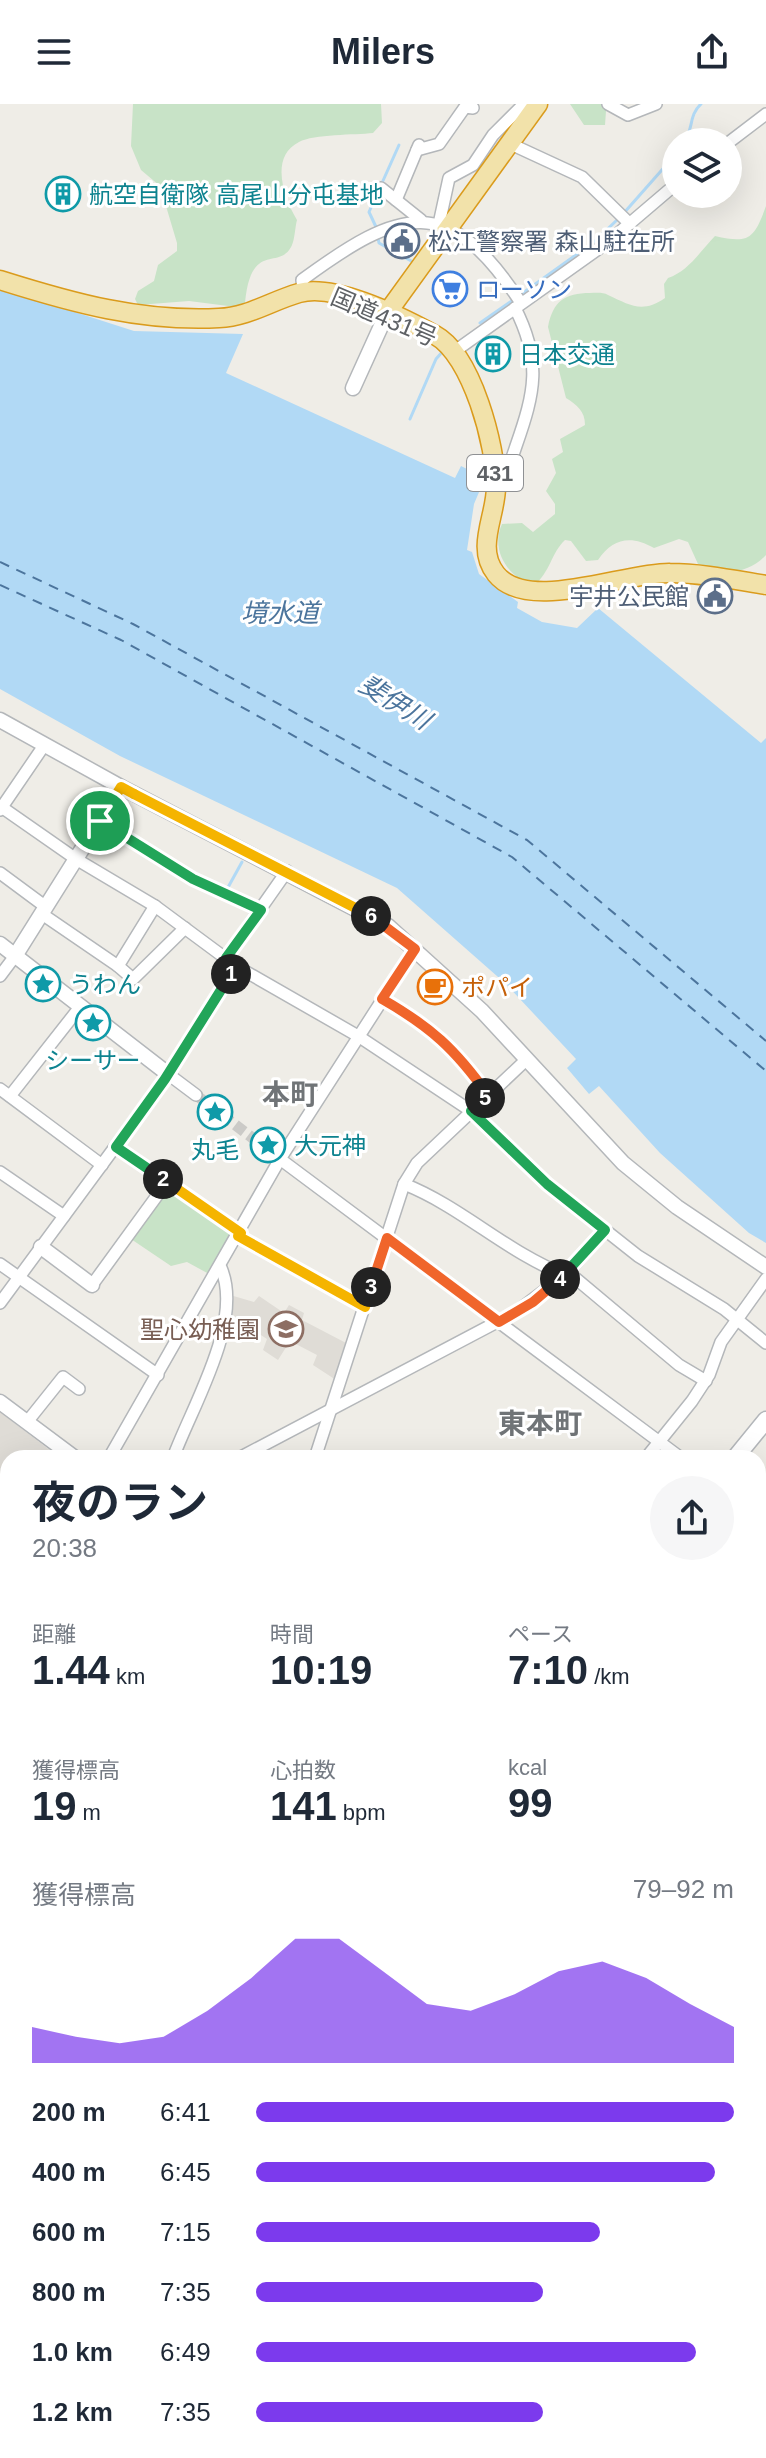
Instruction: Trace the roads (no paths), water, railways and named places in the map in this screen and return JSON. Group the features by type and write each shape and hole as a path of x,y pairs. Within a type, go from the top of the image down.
{"highway":[{"path":"387,313 440,224 538,104"},
{"name":"国道431号","path":"0,280 78,304 132,316 176,319 242,315 303,291 339,294 387,313 436,336 455,351 468,372 488,442 496,484 487,553 495,573 518,590 554,591 669,572 766,585"}],"main road":[{"path":"742,1450 766,1420"}],"street":[{"path":"608,104 628,115 656,104"},
{"path":"440,224 449,178 473,165 517,106"},
{"path":"396,200 419,145 439,144 465,107 473,108"},
{"path":"742,132 766,114"},
{"path":"493,135 576,172 624,219"},
{"path":"381,188 421,220"},
{"path":"455,351 624,219 662,193"},
{"path":"303,291 302,280 379,230 421,220 440,224 468,239 495,265 518,301 530,346 535,384 513,455 496,484"},
{"path":"353,388 387,313"},
{"path":"0,720 121,787 364,912 415,949 623,1163 688,1215 766,1267"},
{"path":"45,744 1,808 76,859 155,906 231,962 358,1036 471,1111 547,1184 638,1256 739,1320 766,1343"},
{"path":"0,976 121,787"},
{"path":"100,821 184,874 261,910"},
{"path":"0,1303 168,1074 261,910 287,871"},
{"path":"0,873 133,979 185,928"},
{"path":"118,966 155,906"},
{"path":"0,944 196,1095"},
{"path":"114,1450 240,1235 280,1159 415,949"},
{"path":"382,999 437,1033 461,1057 488,1095"},
{"path":"80,1007 5,1092 102,1165"},
{"path":"318,1450 404,1184 417,1163 526,1060"},
{"path":"116,1147 240,1235 365,1307"},
{"path":"280,1159 670,1450"},
{"path":"0,1172 64,1216"},
{"path":"41,1247 92,1285 167,1182"},
{"path":"404,1184 465,1215 513,1250 566,1273 679,1365 706,1381"},
{"path":"254,1450 533,1302 566,1273 605,1230"},
{"path":"0,1264 158,1375"},
{"path":"176,1450 216,1353 228,1305 226,1280 221,1268"},
{"path":"654,1450 706,1381 721,1342 766,1279"},
{"path":"27,1422 63,1377 79,1389"},
{"path":"0,1402 64,1450"}],"water":[{"name":"境水道","path":"0,288 134,331 243,334 226,373 455,478 461,466 485,478 474,504 467,550 472,552 479,574 518,602 517,608 542,622 577,628 598,608 761,743 766,738 766,1243 749,1233 660,1153 599,1086 589,1094 567,1068 576,1059 506,984 397,888 120,756 0,689"}],"waterway":[{"path":"690,128 694,113 701,104"},
{"path":"377,229 369,212 399,145"},
{"path":"623,214 662,170"},
{"path":"520,295 594,242 618,219"},
{"path":"378,238 379,243 413,262"},
{"path":"480,323 513,300"},
{"path":"410,419 436,359 444,350"},
{"path":"226,891 242,862"}],"tunnel":[{"path":"196,1095 280,1159"}],"place":[{"name":"航空自衛隊 高尾山分屯基地","path":"63,194"},
{"name":"松江警察署 森山駐在所","path":"402,241"},
{"name":"ローソン","path":"450,289"},
{"name":"日本交通","path":"493,354"},
{"name":"宇井公民館","path":"715,596"},
{"name":"うわん","path":"43,984"},
{"name":"ポパイ","path":"435,987"},
{"name":"シーサー","path":"93,1023"},
{"name":"丸毛","path":"215,1112"},
{"name":"大元神","path":"268,1145"},
{"name":"聖心幼稚園","path":"286,1329"}],"district":[{"name":"本町","path":"290,1094"},
{"name":"東本町","path":"540,1423"}],"water label":[{"name":"斐伊川","path":"395,702"}]}
